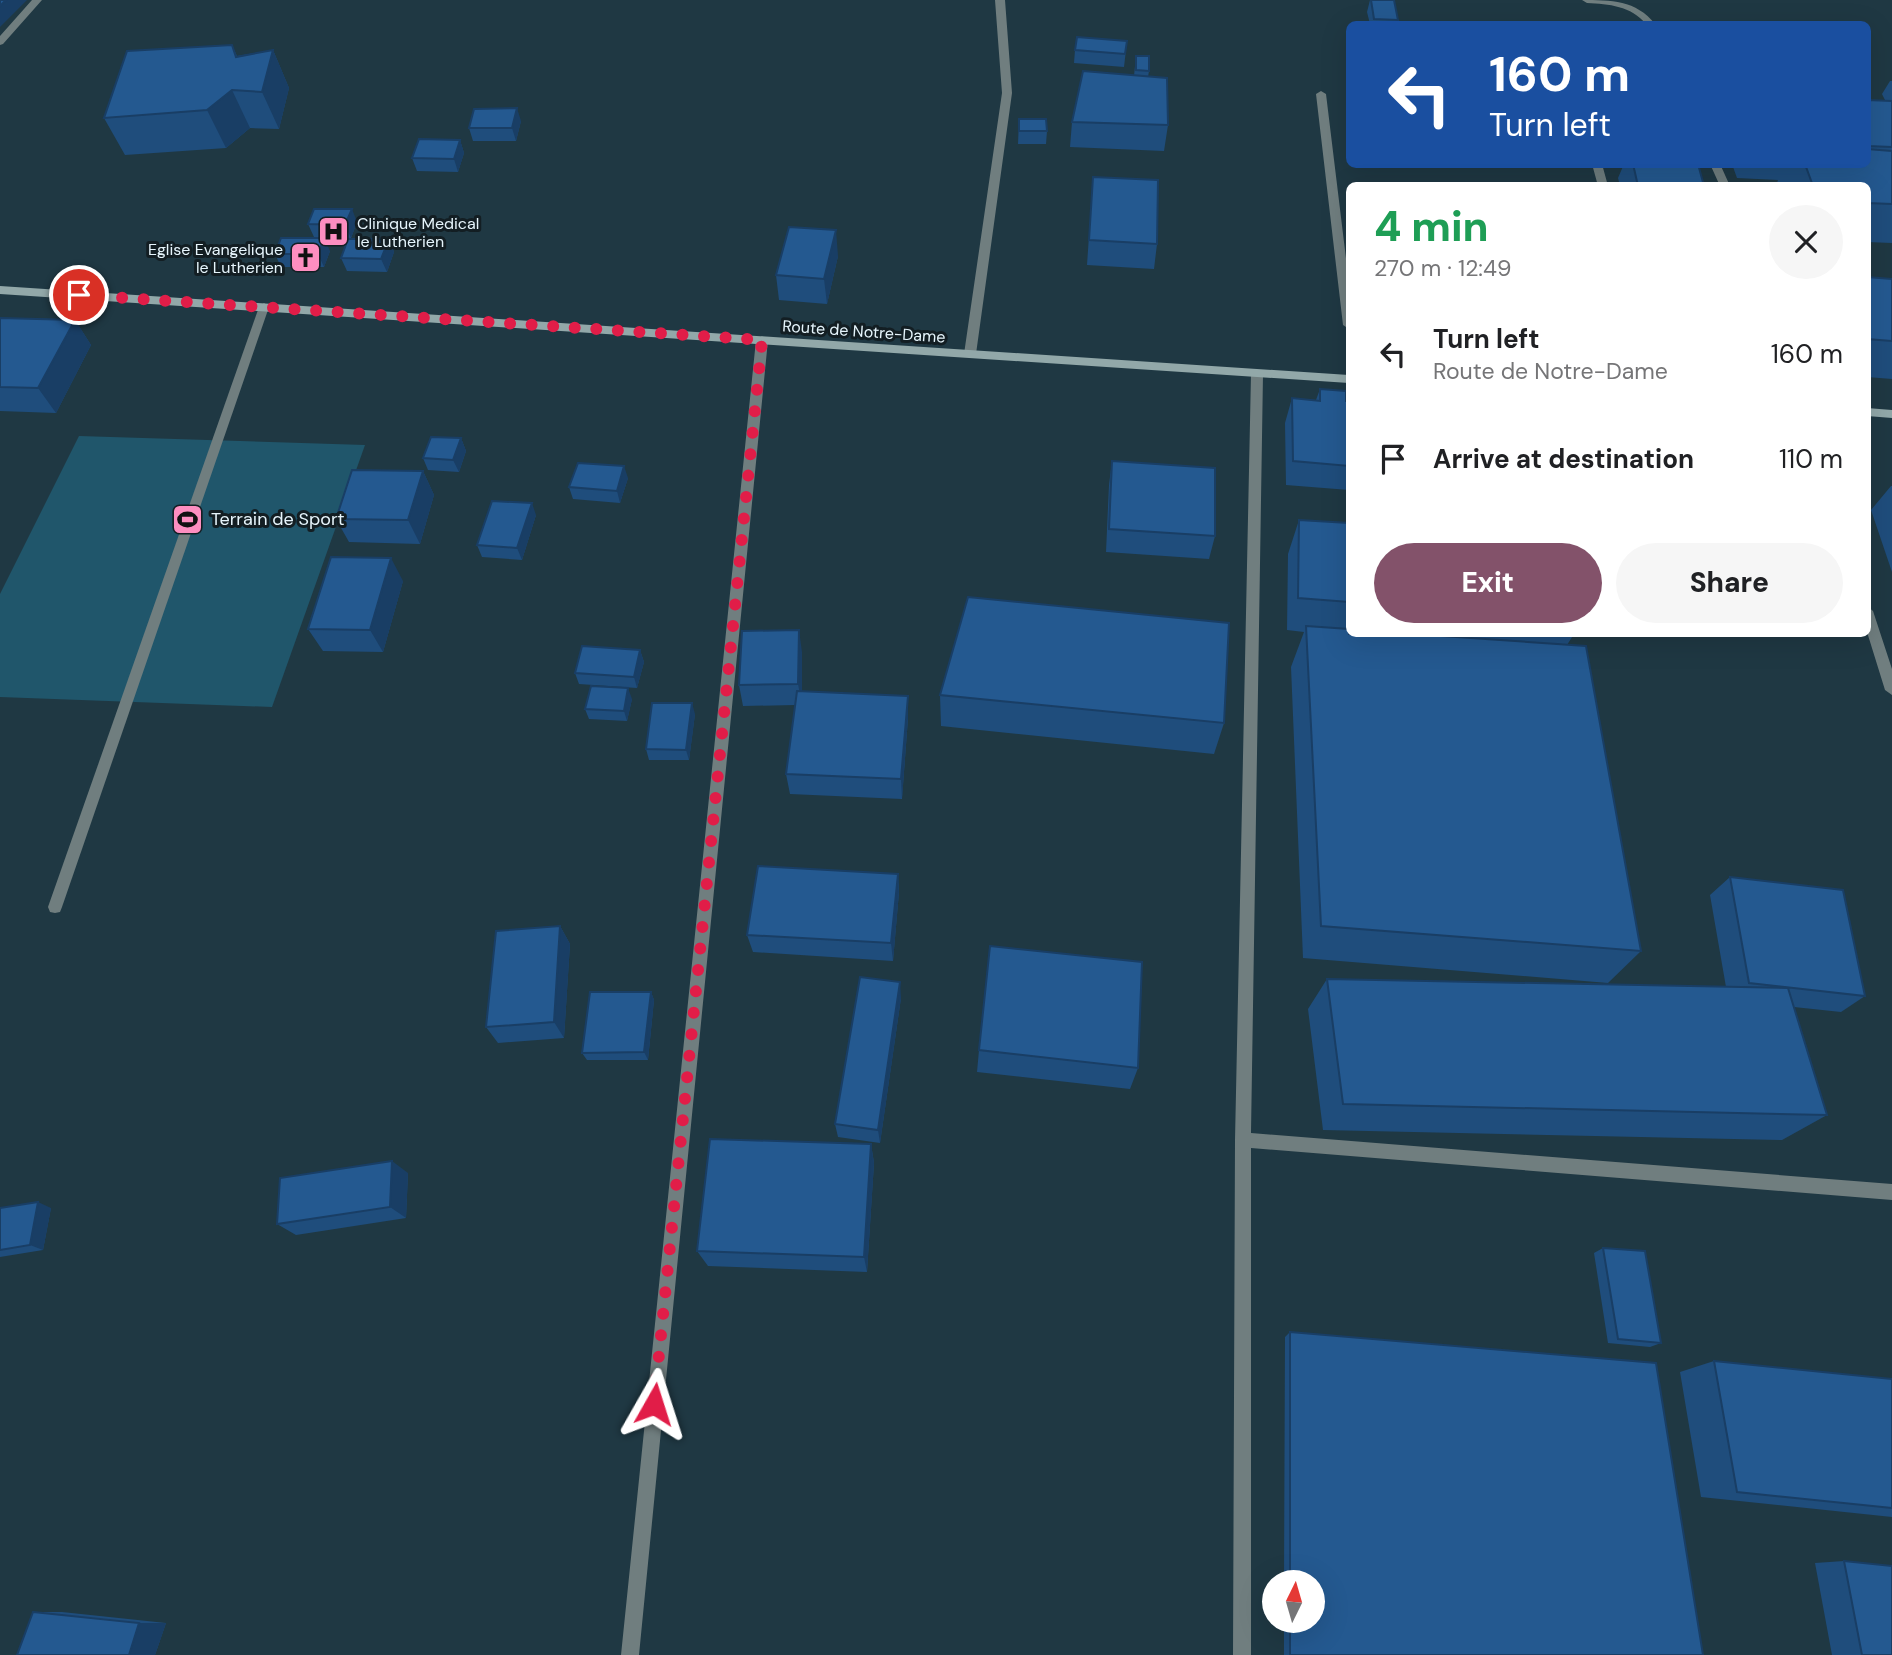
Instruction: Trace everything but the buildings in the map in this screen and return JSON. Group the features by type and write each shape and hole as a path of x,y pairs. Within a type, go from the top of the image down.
{"street":[{"path":"0,42 37,0"},
{"path":"970,354 1007,93 1000,0"},
{"path":"1587,0 1625,5 1639,11 1647,21"},
{"path":"1321,94 1346,300"},
{"name":"Route de Notre-Dame","path":"0,290 1346,379"},
{"path":"55,907 264,307"},
{"path":"630,1655 762,340"},
{"path":"1242,1655 1243,1140 1257,374"},
{"path":"1871,412 1892,414"},
{"path":"1871,624 1892,690"},
{"path":"1243,1140 1892,1192"}],"shaded area":[{"name":"Terrain de Sport","path":"79,436 365,445 272,707 0,697 0,594"}],"place":[{"name":"Clinique Medical le Lutherien","path":"334,232"},
{"name":"Eglise Evangelique le Lutherien","path":"306,258"},
{"name":"Terrain de Sport","path":"188,519"}],"route":[{"path":"79,295 762,340 654,1404"}]}
